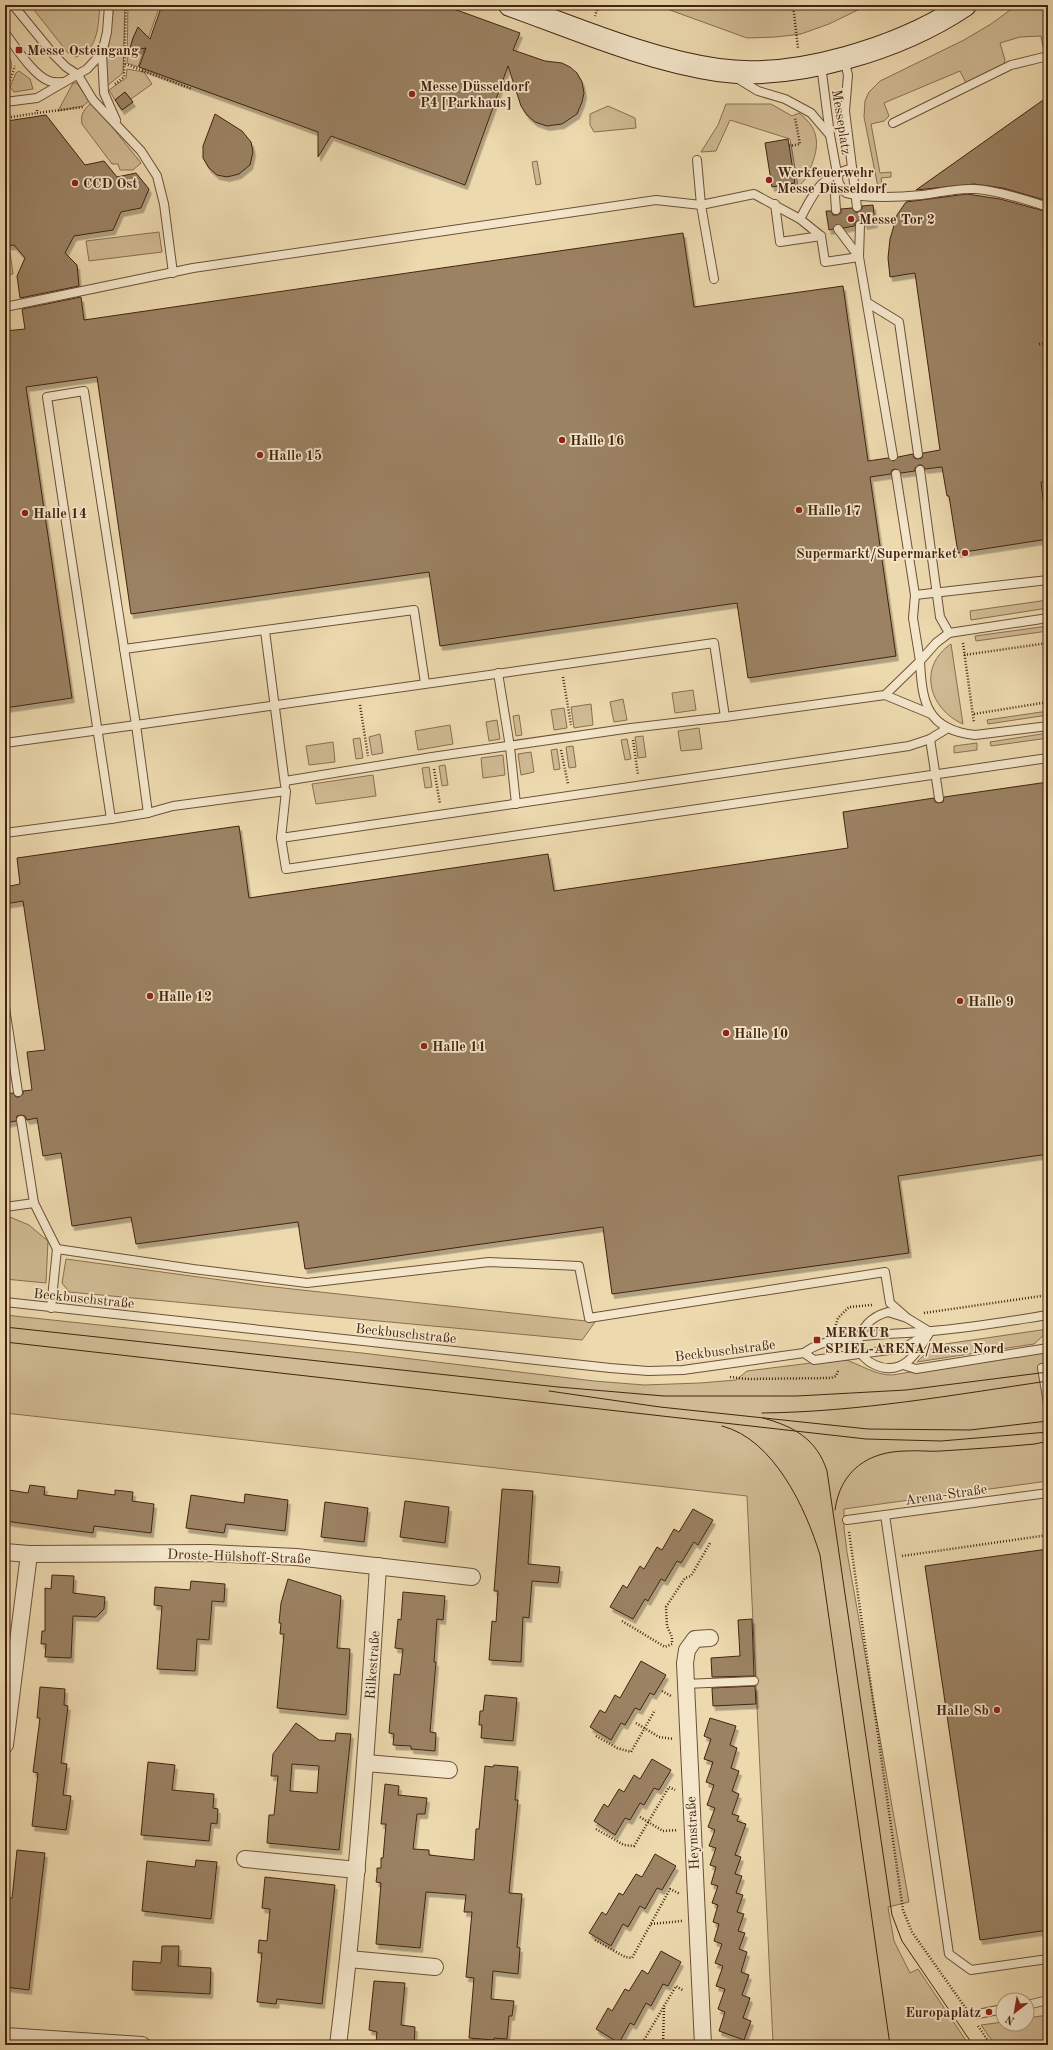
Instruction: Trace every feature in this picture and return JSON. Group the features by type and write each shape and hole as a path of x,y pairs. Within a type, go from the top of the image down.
{"street":[{"path":"510,5 659,57 724,71 775,71 811,66 843,58 921,30 965,5"},
{"name":"Droste-Hülshoff-Straße","path":"5,1552 29,1554 208,1553 296,1556 472,1577"},
{"path":"5,1745 29,1554"},
{"name":"Rilkestraße","path":"338,2045 357,1870 366,1763 378,1566"},
{"path":"688,1647 695,1639 710,1638"},
{"name":"Heymstraße","path":"688,1647 685,1663 685,1684 703,2045"},
{"path":"366,1763 449,1770"},
{"path":"245,1859 357,1870"},
{"path":"348,1959 435,1967"},
{"path":"5,2036 55,2042 142,2045"}],"lane":[{"path":"13,5 54,56 78,75 93,100 141,151 157,176 164,204 173,273"},
{"path":"109,5 107,32 102,54 104,93 118,125"},
{"path":"5,33 34,69 46,80 66,82"},
{"path":"5,102 37,98 87,69 102,54"},
{"path":"893,123 1011,65 1048,56"},
{"path":"843,58 848,75 845,112 857,207"},
{"name":"Messeplatz","path":"811,66 830,135 839,184"},
{"path":"724,71 758,91 785,99 811,113 830,135"},
{"path":"697,160 701,205 714,279"},
{"path":"800,219 819,185 837,173 852,168"},
{"path":"839,184 846,193 855,196 923,195 937,191 974,189 1028,200 1048,207"},
{"path":"836,210 835,196 839,184"},
{"path":"5,307 193,268 656,200 701,205 754,194 775,204 800,219 821,236 825,262 859,257"},
{"path":"775,204 780,242 821,236"},
{"path":"860,225 859,257 893,456"},
{"path":"838,229 859,257"},
{"path":"868,303 899,322 918,454"},
{"path":"111,819 47,397 84,391 136,725 148,813"},
{"path":"920,470 940,617 949,633"},
{"path":"896,474 915,595 913,618 920,661 922,690 931,714"},
{"path":"915,595 1048,580"},
{"path":"124,649 414,610 425,683"},
{"path":"885,695 936,643 949,633 1048,618"},
{"path":"265,631 276,705 286,791 281,838 286,869 1048,758"},
{"path":"5,743 714,643 725,717"},
{"path":"498,673 510,747 516,804"},
{"path":"285,781 370,766 560,740 631,728 725,717 885,695 931,714 948,728 964,734 975,735 1048,726"},
{"path":"281,838 516,804 640,784 909,746 930,739 948,728"},
{"path":"930,739 939,798"},
{"path":"5,833 111,819 148,813 173,806 286,791"},
{"path":"5,1008 18,1092"},
{"path":"21,1120 34,1202 57,1248 51,1308"},
{"path":"5,1207 34,1202"},
{"path":"57,1248 186,1268 306,1283 489,1262 579,1266 589,1318 885,1272 890,1303 907,1318 930,1332 1048,1315"},
{"name":"Beckbuschstraße","path":"5,1302 602,1368 648,1371 683,1370 804,1353 812,1346 860,1336 930,1332"},
{"path":"907,1318 888,1312 881,1314 868,1322 857,1345 860,1353 871,1363 884,1368 898,1368 915,1353 930,1332"},
{"name":"Beckbuschstraße","path":"804,1353 814,1360 904,1348 930,1332"},
{"path":"903,1365 916,1369 1048,1348"},
{"path":"1042,1368 1048,1403"},
{"name":"Arena-Straße","path":"847,1520 1048,1493"},
{"path":"885,1515 949,1954 971,1970 1048,1959"},
{"path":"685,1684 754,1681"},
{"path":"1035,2003 1048,2000"},
{"path":"978,2014 995,2011"}],"path":[{"path":"793,5 811,66"},
{"path":"125,64 192,89"},
{"path":"785,99 796,120 800,144 789,146"},
{"path":"5,118 37,113"},
{"path":"1039,344 1048,343"},
{"path":"962,630 964,654 974,714 975,735"},
{"path":"964,654 1048,643"},
{"path":"561,664 573,737"},
{"path":"358,694 370,766"},
{"path":"974,714 1048,702"},
{"path":"631,728 640,784"},
{"path":"560,740 569,795"},
{"path":"432,757 441,814"},
{"path":"836,1331 835,1325 838,1318 849,1307 881,1304 926,1313 1048,1295"},
{"path":"726,1376 747,1379 831,1378 836,1376 840,1371 839,1366"},
{"path":"847,1520 903,1910 912,1932 969,2012"},
{"path":"891,1557 1048,1535"},
{"path":"672,1643 672,1638 667,1626 666,1607 685,1578 691,1576 710,1543"},
{"path":"622,1621 666,1647 672,1643 683,1643 688,1647"},
{"path":"596,1736 617,1748 631,1752 655,1710"},
{"path":"636,1723 659,1737 688,1739"},
{"path":"596,1829 624,1845 634,1846 669,1787 682,1794 690,1794"},
{"path":"640,1817 663,1830 692,1830"},
{"path":"595,1940 624,1957 632,1958 670,1889 687,1898 695,1898"},
{"path":"651,1924 696,1920"},
{"path":"641,2045 676,1986 692,1995 700,1994"},
{"path":"663,2045 664,2008"},
{"path":"978,2025 991,2045"},
{"path":"601,2045 601,2042 607,2045"}],"shaded area":[{"path":"30,5 100,5 96,36 89,49 84,54 76,57 68,53"},
{"path":"114,5 125,5 123,73 107,86 105,72"},
{"path":"128,5 160,5 138,67 127,63"},
{"path":"656,5 868,5 829,24 801,34 747,38"},
{"path":"1017,5 1048,5 1048,48 1043,47 1041,36 1020,37 1000,43 1005,60 1003,66 966,83 960,71 884,103 889,116 884,121 871,124 880,173 891,172 891,177 881,178 883,192 879,192 864,117 865,101 869,92 880,81 964,40 991,24"},
{"path":"5,50 10,59 11,70 5,84"},
{"path":"127,69 144,72 152,84 131,99 125,92 115,100 109,90 126,78"},
{"path":"19,71 30,79 33,89 14,92 10,87 16,73"},
{"path":"73,83 77,83 89,101 83,106 58,111"},
{"path":"92,102 141,163 133,170 120,170 118,164 112,164 82,124 82,114"},
{"path":"726,104 771,104 792,116 799,113 806,119 814,132 816,145 813,161 807,176 802,183 798,186 790,139 730,120 716,151 701,152 718,125"},
{"path":"608,106 635,118 636,128 594,132 590,125 590,114"},
{"path":"537,161 541,184 536,185 532,162"},
{"path":"159,232 162,252 89,261 86,241"},
{"path":"5,252 10,252 13,274 5,275"},
{"path":"1048,600 1048,608 971,620 970,611"},
{"path":"1048,626 1048,631 976,641 975,636"},
{"path":"951,644 963,724 951,717 942,708 935,698 932,687 931,675 934,664 940,653"},
{"path":"693,690 696,710 675,713 672,693"},
{"path":"623,699 627,720 614,722 610,702"},
{"path":"591,704 593,725 574,728 571,707"},
{"path":"564,708 567,728 554,730 551,710"},
{"path":"1048,711 1048,715 988,724 987,720"},
{"path":"519,715 522,735 516,736 513,716"},
{"path":"497,720 500,739 489,741 486,722"},
{"path":"450,725 453,744 418,750 415,731"},
{"path":"699,728 702,749 681,751 678,731"},
{"path":"1048,733 1048,738 991,746 990,742"},
{"path":"380,734 383,753 372,755 369,737"},
{"path":"643,736 646,757 638,758 635,737"},
{"path":"360,738 363,758 356,759 353,739"},
{"path":"627,739 631,759 625,760 621,740"},
{"path":"333,742 335,762 309,765 306,746"},
{"path":"977,743 977,750 954,753 954,746"},
{"path":"573,746 576,767 569,768 566,747"},
{"path":"557,749 560,769 554,770 551,750"},
{"path":"531,752 534,772 521,775 518,754"},
{"path":"503,755 505,775 483,778 481,758"},
{"path":"445,765 448,785 442,786 439,766"},
{"path":"429,767 432,787 425,788 422,768"},
{"path":"373,775 376,796 316,804 312,784"},
{"path":"5,1215 29,1225 48,1241 46,1283 5,1279"},
{"path":"66,1259 265,1286 595,1322 582,1340 69,1292 62,1283"},
{"path":"5,1315 362,1353 594,1381 644,1385 736,1380 747,1371 843,1359 885,1375 892,1375 1034,1352 1048,1352 1048,1426 1046,1427 1048,1444 1048,1481 844,1509 844,1528 847,1552 909,1902 888,1907 894,1941 910,1973 918,1969 969,2045 774,2045 773,2043 747,1496 5,1413"},
{"path":"1048,1329 1048,1331 1034,1344 917,1362 929,1350 938,1345"},
{"path":"1048,2015 1048,2045 995,2045 981,2025 995,2023 995,2032 1035,2032 1035,2017"}],"building":[{"name":"Messe Düsseldorf P4 [Parkhaus]","path":"162,5 443,5 520,33 513,50 545,61 562,63 570,67 577,73 582,82 584,93 577,114 562,124 547,126 535,122 527,115 521,106 508,66 465,185 331,136 318,157 318,132 139,67 146,48 129,51 133,38 138,27 150,39"},
{"path":"125,92 133,102 122,110 115,100"},
{"path":"1046,98 1048,114 1048,201 1003,188 974,184 916,190"},
{"path":"215,114 242,131 251,142 253,152 250,165 239,174 227,177 217,175 209,168 203,158 203,146"},
{"name":"CCD Ost","path":"46,115 85,165 104,161 117,177 136,173 149,189 141,208 121,212 113,230 74,236 65,253 77,265 79,286 20,298 17,276 25,258 14,245 5,246 5,127 7,121"},
{"path":"788,139 795,183 772,187 765,143"},
{"path":"967,194 1000,199 1048,212 1048,481 1041,482 1048,539 958,553 949,496 947,496 942,467 925,469 922,465 919,465 915,468 915,471 901,473 896,469 892,470 891,474 870,477 896,656 748,678 737,603 440,646 429,572 131,614 97,377 26,387 72,698 5,708 5,331 25,329 22,309 81,297 84,320 683,233 694,307 843,286 868,461 888,458 894,461 898,457 913,454 914,458 918,459 922,458 923,453 940,450 915,273 890,277 888,258 890,239 897,215 906,202"},
{"path":"873,205 875,223 865,225 863,221 860,220 856,222 854,226 844,228 837,224 833,229 829,230 826,211 831,211 833,215 837,215 841,213 841,209 852,208 855,212 858,212 862,209 862,206"},
{"path":"1048,782 1048,1154 898,1176 909,1253 612,1294 603,1227 305,1269 298,1222 136,1244 131,1217 72,1226 61,1153 43,1156 37,1118 27,1120 25,1116 21,1115 17,1116 16,1121 5,1123 5,1094 13,1093 16,1097 19,1097 23,1094 23,1091 32,1090 27,1052 45,1050 23,901 5,904 5,887 20,884 17,858 239,826 249,898 548,854 554,891 848,848 843,812 934,798 935,802 939,803 943,802 944,797"},
{"path":"30,1485 45,1487 44,1495 77,1499 78,1490 115,1495 115,1490 133,1492 132,1501 154,1504 151,1533 94,1526 93,1533 5,1521 9,1490 28,1493"},
{"path":"502,1489 533,1491 528,1564 560,1567 558,1583 532,1581 529,1618 523,1617 521,1662 489,1660 492,1621 496,1622 498,1591 494,1591"},
{"path":"245,1494 288,1500 285,1531 226,1524 224,1533 186,1528 191,1495 244,1503"},
{"path":"405,1501 449,1507 445,1543 400,1537"},
{"path":"325,1502 368,1508 364,1542 321,1537"},
{"path":"693,1509 713,1520 698,1545 694,1542 681,1563 677,1561 665,1581 661,1579 648,1601 645,1599 633,1619 610,1607 623,1585 627,1588 640,1566 644,1569 657,1547 662,1550 674,1529 679,1532"},
{"name":"Halle 8b","path":"1048,1549 1048,1930 980,1940 925,1566"},
{"path":"52,1575 74,1576 73,1593 105,1597 104,1609 96,1617 73,1616 71,1658 45,1657 46,1644 41,1644 42,1631 45,1631 45,1588 51,1589"},
{"path":"288,1579 341,1596 337,1648 350,1649 346,1715 277,1708 284,1634 280,1634 281,1623 279,1623 281,1603"},
{"path":"191,1581 225,1584 224,1602 212,1601 209,1640 197,1639 195,1671 157,1669 162,1606 154,1605 155,1587 190,1590"},
{"path":"403,1592 445,1596 443,1620 437,1619 434,1662 436,1662 430,1732 436,1733 435,1751 411,1749 411,1746 393,1745 394,1734 389,1733 394,1674 400,1675 403,1649 395,1648 398,1619 401,1620"},
{"path":"752,1619 754,1676 712,1677 711,1658 740,1656 738,1620"},
{"path":"641,1661 666,1675 654,1695 650,1693 640,1710 635,1708 625,1725 621,1723 611,1740 590,1727 600,1710 605,1713 615,1695 620,1698"},
{"path":"755,1686 756,1704 713,1706 712,1688"},
{"path":"40,1687 65,1689 64,1705 68,1706 61,1763 67,1764 63,1795 71,1796 66,1830 32,1826 38,1773 33,1772 40,1718 37,1718"},
{"path":"485,1695 517,1698 513,1741 481,1738 482,1725 479,1725 480,1711 483,1711"},
{"path":"710,1718 736,1726 730,1745 737,1748 731,1768 739,1771 732,1791 739,1794 732,1814 739,1816 737,1821 746,1824 735,1855 741,1857 735,1874 742,1876 736,1893 743,1895 737,1912 744,1914 738,1931 745,1933 739,1949 747,1952 741,1972 749,1975 742,1995 750,1998 743,2018 751,2021 744,2040 719,2031 725,2012 718,2009 725,1989 716,1986 723,1966 715,1963 722,1944 714,1941 719,1924 713,1922 718,1905 712,1903 718,1886 711,1884 716,1867 710,1865 716,1848 709,1846 715,1830 708,1827 715,1808 707,1805 714,1785 706,1782 713,1762 704,1759 711,1739 704,1736"},
{"path":"296,1723 319,1740 335,1741 336,1733 351,1734 339,1850 267,1843 269,1815 274,1815 278,1776 271,1776 273,1754","holes":["292,1764 319,1766 317,1793 290,1791"]},
{"path":"652,1759 671,1770 659,1790 654,1788 644,1805 640,1803 630,1820 625,1818 615,1835 594,1821 604,1804 608,1807 619,1789 624,1792 634,1775 640,1779"},
{"path":"148,1762 175,1765 172,1790 214,1794 213,1808 218,1809 217,1824 211,1823 209,1841 141,1835"},
{"path":"494,1765 518,1767 515,1800 518,1800 509,1893 522,1894 517,1947 520,1948 518,1974 493,1971 491,1999 514,2001 512,2016 509,2016 507,2039 494,2038 494,2040 469,2038 474,1978 466,1977 472,1912 464,1912 466,1895 426,1892 420,1948 376,1944 381,1883 376,1882 377,1868 381,1868 381,1858 383,1858 386,1824 381,1824 385,1784 399,1786 398,1795 427,1798 425,1814 417,1814 413,1849 429,1850 429,1855 474,1860 476,1829 479,1829 485,1766 493,1767"},
{"path":"17,1850 45,1853 29,1990 5,1987 5,1931 9,1898 12,1898"},
{"path":"655,1854 676,1866 662,1890 657,1888 645,1909 640,1906 628,1927 623,1924 611,1946 589,1933 602,1912 606,1915 619,1893 623,1895 636,1874 642,1877"},
{"path":"196,1860 217,1862 211,1919 142,1911 147,1861 195,1867"},
{"path":"265,1877 335,1885 322,2004 277,1999 276,2004 257,2002 262,1953 258,1953 259,1940 267,1941 270,1909 262,1908"},
{"path":"162,1946 179,1946 178,1966 211,1968 210,1994 132,1990 133,1961 161,1963"},
{"path":"661,1951 681,1962 668,1986 663,1984 651,2006 646,2003 634,2025 630,2023 619,2043 596,2029 608,2008 612,2011 625,1989 629,1991 642,1970 648,1974"},
{"path":"374,1981 405,1983 401,2025 415,2027 414,2045 376,2042 377,2032 369,2030"}],"tram line":[{"path":"5,1327 558,1387 664,1396 797,1396 906,1390 1048,1372"},
{"path":"5,1342 866,1439 941,1441 1048,1432"},
{"path":"762,1413 834,1410 870,1406 1048,1381"},
{"path":"549,1391 660,1407 868,1429 970,1430 1048,1421"},
{"path":"763,1418 794,1430 810,1442 823,1460 827,1471 892,1915 902,1941 973,2045"},
{"path":"722,1426 741,1433 757,1445 772,1460 797,1497 820,1555 890,2045"},
{"path":"835,1510 838,1496 843,1484 850,1474 868,1459 880,1455 907,1451 937,1451 1012,1446 1048,1441"}],"place":[{"name":"Messe Osteingang","path":"19,50"},
{"name":"Messe Düsseldorf P4 [Parkhaus]","path":"412,94"},
{"name":"Werkfeuerwehr Messe Düsseldorf","path":"769,180"},
{"name":"CCD Ost","path":"75,183"},
{"name":"Messe Tor 2","path":"851,219"},
{"name":"Halle 16","path":"562,440"},
{"name":"Halle 15","path":"260,455"},
{"name":"Halle 17","path":"799,510"},
{"name":"Halle 14","path":"25,513"},
{"name":"Supermarkt/Supermarket","path":"965,553"},
{"name":"Halle 12","path":"150,996"},
{"name":"Halle 9","path":"960,1001"},
{"name":"Halle 10","path":"726,1033"},
{"name":"Halle 11","path":"424,1046"},
{"name":"MERKUR SPIEL-ARENA/Messe Nord","path":"817,1340"},
{"name":"Halle 8b","path":"997,1710"},
{"name":"Europaplatz","path":"989,2012"}]}
